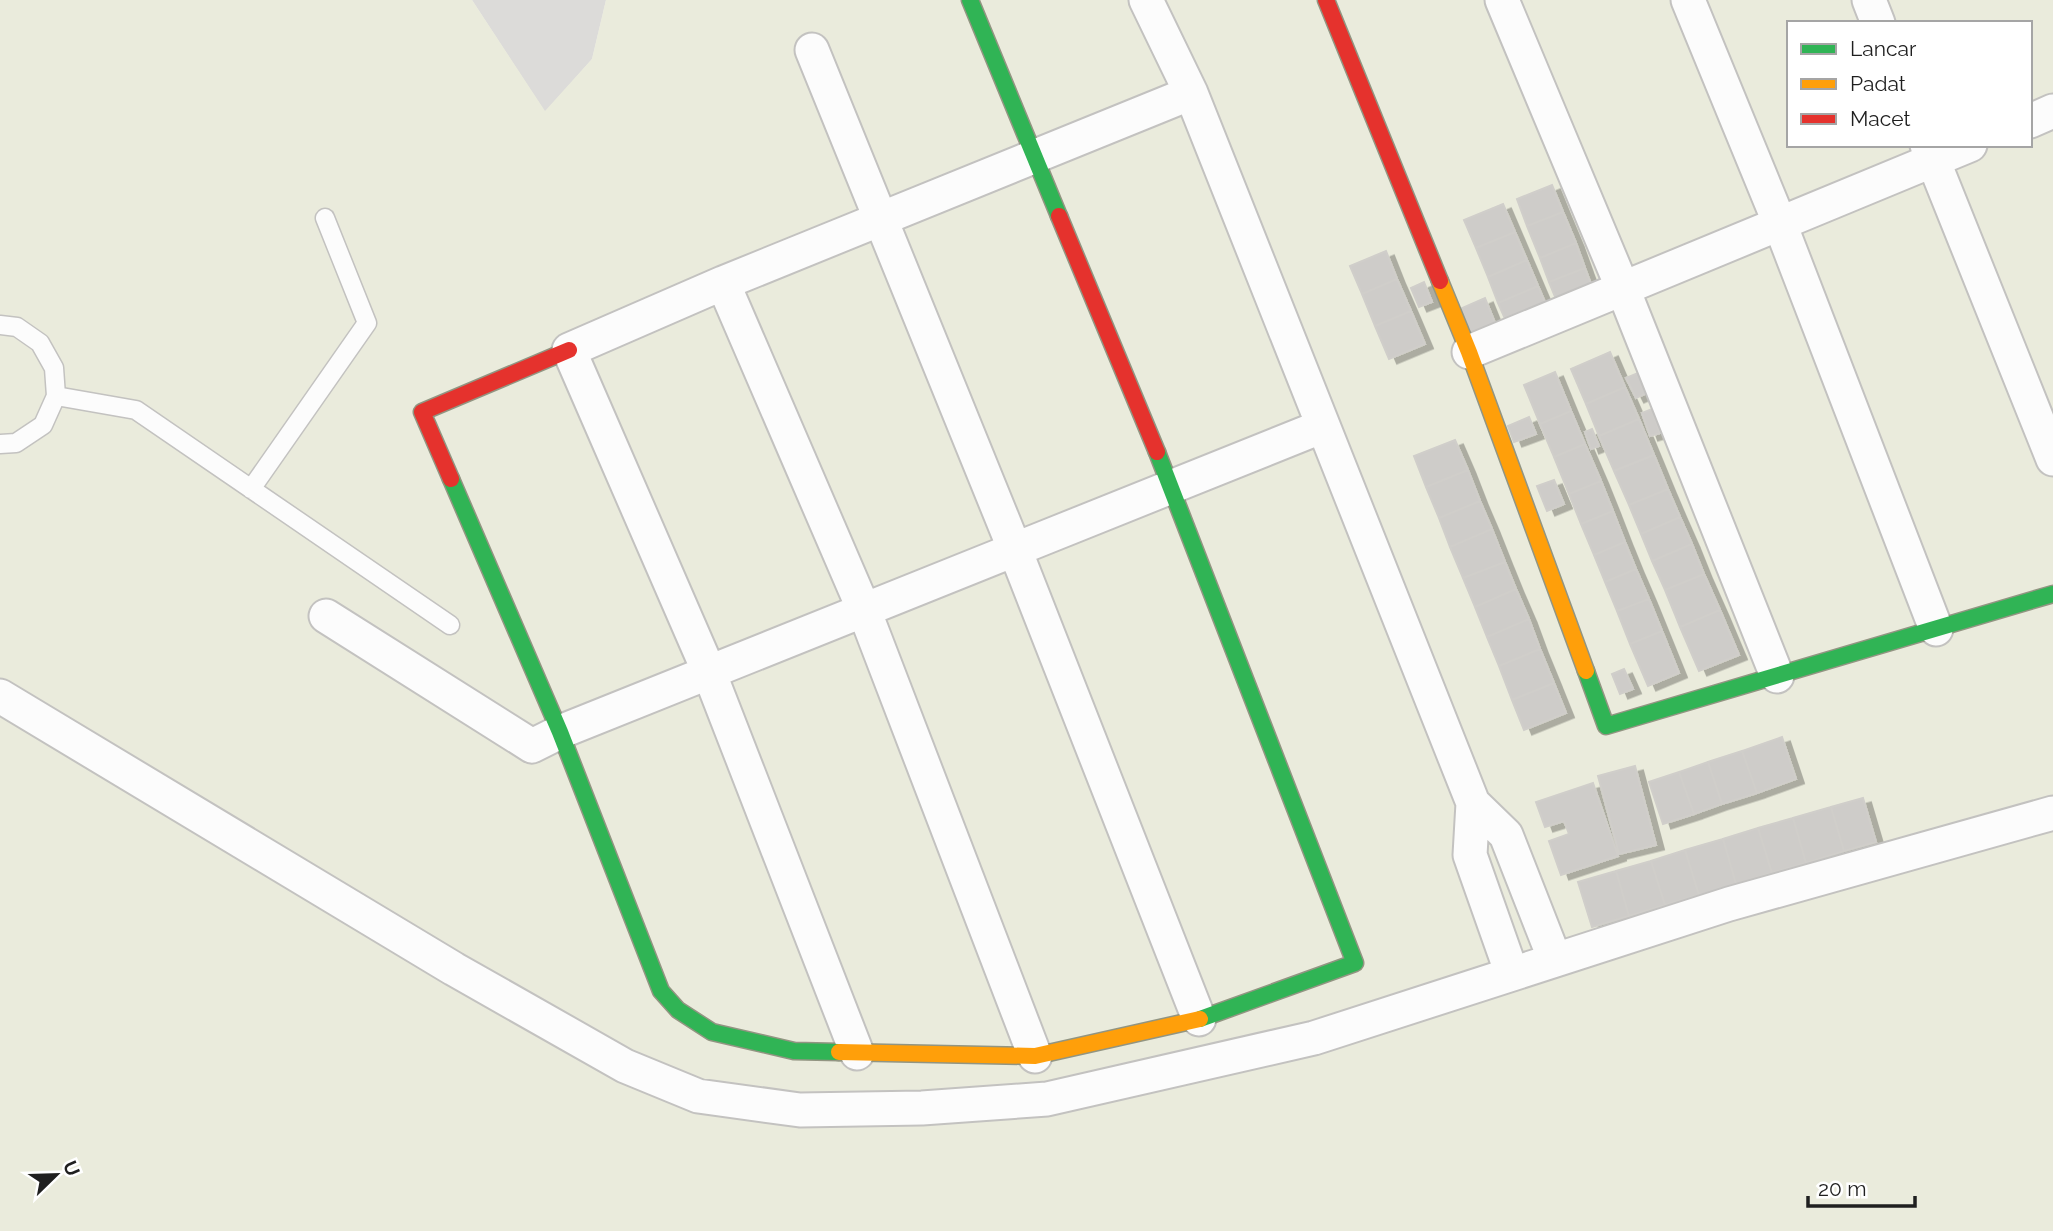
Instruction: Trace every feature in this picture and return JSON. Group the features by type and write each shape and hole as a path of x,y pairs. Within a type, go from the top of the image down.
{"street":[{"path":"970,0 1034,157 1171,487 1355,963 1199,1019 1035,1056 794,1051 712,1032 678,1010 661,991 560,732 422,412 723,283 880,218 1034,157 1191,93"},
{"path":"1146,0 1191,93 1473,803 1506,835 1555,960"},
{"path":"1326,0 1469,352 1606,726 2053,594"},
{"path":"1502,0 1623,289 1777,676"},
{"path":"1688,0 1780,224 1936,629"},
{"path":"1869,0 1877,21"},
{"path":"812,50 1015,550 1199,1019"},
{"path":"2032,120 2053,111"},
{"path":"1469,352 1780,224 1930,153 1960,147"},
{"path":"1930,153 2053,459"},
{"path":"723,283 864,610 1035,1056"},
{"path":"569,350 709,672 857,1053"},
{"path":"326,616 532,746 560,732 1323,426"},
{"path":"0,696 454,969 625,1066 698,1096 800,1110 922,1108 1048,1099 1314,1038 1728,904 2053,813"},
{"path":"1473,803 1470,855 1512,974"}],"lane":[{"path":"251,489 367,323 325,218"},
{"path":"0,326 17,327 40,343 54,368 56,396 43,425 16,443 0,444"},
{"path":"56,396 136,410 450,625"}],"shaded area":[{"path":"0,0 472,0 545,111 592,59 606,0 2053,0 2053,1231 0,1231"},
{"path":"472,0 606,0 592,59 545,112"}],"building":[{"path":"1552,185 1563,212 1527,226 1517,199"},
{"path":"1503,204 1515,232 1476,248 1464,220"},
{"path":"1563,212 1576,243 1540,258 1527,226"},
{"path":"1515,232 1527,260 1488,277 1476,248"},
{"path":"1576,243 1585,268 1549,282 1540,258"},
{"path":"1386,251 1397,279 1362,294 1350,266"},
{"path":"1527,260 1538,286 1498,303 1488,277"},
{"path":"1585,268 1595,295 1560,309 1549,282"},
{"path":"1397,279 1411,311 1375,326 1362,294"},
{"path":"1424,282 1432,302 1419,307 1411,288"},
{"path":"1538,286 1550,314 1510,330 1498,303"},
{"path":"1485,298 1497,328 1472,338 1460,309"},
{"path":"1411,311 1425,344 1389,359 1375,326"},
{"path":"1610,352 1625,387 1586,404 1571,369"},
{"path":"1555,372 1571,411 1540,424 1524,385"},
{"path":"1638,373 1647,393 1636,398 1626,378"},
{"path":"1625,387 1639,419 1599,436 1586,404"},
{"path":"1652,409 1660,433 1650,436 1642,413"},
{"path":"1571,411 1585,444 1554,457 1540,424"},
{"path":"1529,417 1536,434 1514,442 1508,426"},
{"path":"1639,419 1654,455 1614,471 1599,436"},
{"path":"1592,429 1599,446 1591,449 1585,432"},
{"path":"1455,440 1468,470 1426,487 1414,456"},
{"path":"1585,444 1601,481 1569,494 1554,457"},
{"path":"1654,455 1668,489 1629,505 1614,471"},
{"path":"1468,470 1480,501 1439,518 1426,487"},
{"path":"1554,480 1564,504 1547,511 1537,486"},
{"path":"1601,481 1613,511 1581,524 1569,494"},
{"path":"1668,489 1680,517 1641,534 1629,505"},
{"path":"1480,501 1492,529 1450,547 1439,518"},
{"path":"1613,511 1625,542 1594,555 1581,524"},
{"path":"1680,517 1692,544 1652,561 1641,534"},
{"path":"1492,529 1505,562 1463,578 1450,547"},
{"path":"1625,542 1636,569 1605,582 1594,555"},
{"path":"1692,544 1704,574 1665,590 1652,561"},
{"path":"1505,562 1516,589 1475,607 1463,578"},
{"path":"1636,569 1649,599 1617,611 1605,582"},
{"path":"1704,574 1720,610 1680,627 1665,590"},
{"path":"1516,589 1529,619 1487,637 1475,607"},
{"path":"1649,599 1662,631 1630,644 1617,611"},
{"path":"1720,610 1739,655 1699,671 1680,627"},
{"path":"1529,619 1540,649 1499,666 1487,637"},
{"path":"1662,631 1679,673 1648,686 1630,644"},
{"path":"1540,649 1554,683 1512,700 1499,666"},
{"path":"1624,669 1633,689 1620,694 1612,674"},
{"path":"1554,683 1566,713 1524,730 1512,700"},
{"path":"1782,737 1796,779 1757,793 1742,751"},
{"path":"1742,751 1757,793 1722,804 1708,762"},
{"path":"1708,762 1722,804 1694,814 1679,772"},
{"path":"1635,766 1656,845 1619,854 1598,776"},
{"path":"1679,772 1694,814 1663,824 1649,782"},
{"path":"1593,783 1618,856 1561,875 1549,841 1569,834 1564,821 1545,827 1536,802"},
{"path":"1863,798 1876,842 1844,851 1831,807"},
{"path":"1831,807 1844,851 1806,863 1793,818"},
{"path":"1793,818 1806,863 1772,873 1758,828"},
{"path":"1758,828 1772,873 1736,884 1723,839"},
{"path":"1723,839 1736,884 1699,895 1685,850"},
{"path":"1685,850 1699,895 1665,905 1651,861"},
{"path":"1651,861 1665,905 1629,916 1616,871"},
{"path":"1616,871 1629,916 1592,927 1578,882"}],"traffic: fast":[{"path":"970,0 1059,216"},
{"path":"1157,452 1355,963 1200,1019"},
{"path":"451,479 560,732 661,991 678,1010 712,1032 794,1051 839,1052"},
{"path":"1586,671 1606,726 2053,594"}],"traffic: slow":[{"path":"1440,281 1469,352 1586,671"},
{"path":"839,1052 1035,1056 1200,1019"}],"traffic: jam":[{"path":"1326,0 1440,281"},
{"path":"1059,216 1157,452"},
{"path":"451,479 422,412 569,350"}]}
